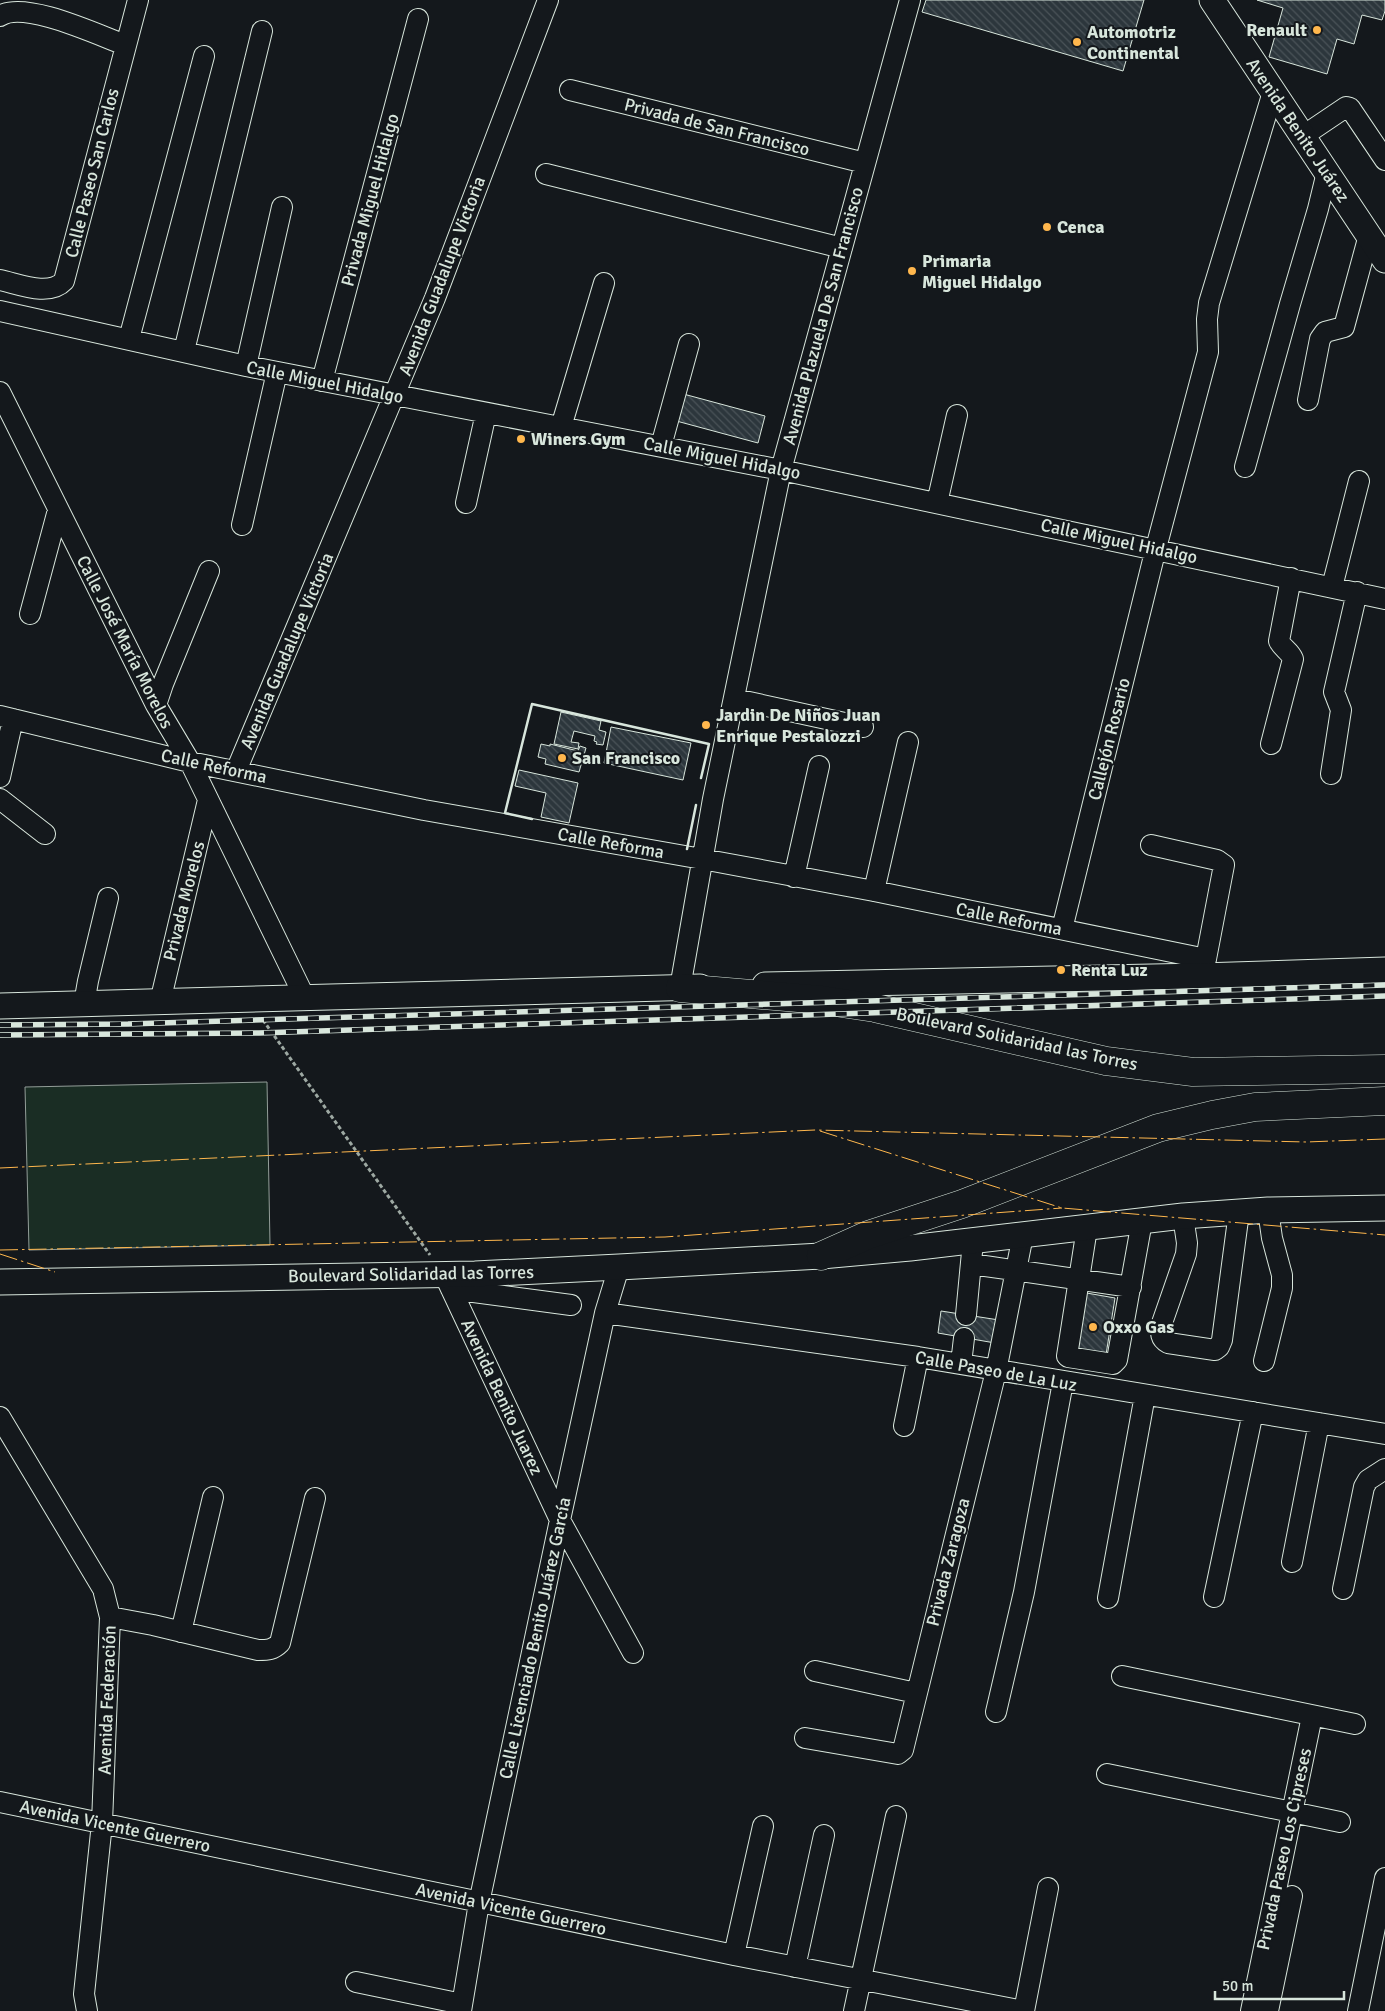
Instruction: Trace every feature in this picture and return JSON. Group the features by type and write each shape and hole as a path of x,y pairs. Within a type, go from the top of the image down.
{"highway":[{"name":"Boulevard Solidaridad las Torres","path":"680,988 822,1000 875,1008 1106,1061 1193,1072 1385,1070"},
{"name":"Boulevard Solidaridad las Torres","path":"821,1256 868,1235 962,1204 1158,1128 1255,1107 1385,1101"}],"main road":[{"name":"Avenida Benito Juárez","path":"1212,0 1385,260"},
{"name":"Boulevard Solidaridad las Torres","path":"0,1006 680,988 1204,968 1385,970"},
{"name":"Boulevard Solidaridad las Torres","path":"0,1282 447,1282 619,1267 821,1256 972,1252 1023,1235 1182,1216 1268,1210 1385,1208"}],"street":[{"name":"Calle Paseo San Carlos","path":"0,280 46,289 60,286 64,281 138,0"},
{"name":"Avenida Guadalupe Victoria","path":"236,771 435,298 548,0"},
{"name":"Avenida Plazuela De San Francisco","path":"680,988 702,859 781,470 910,0"},
{"path":"0,16 4,13 24,11 42,15 125,45"},
{"name":"Privada Miguel Hidalgo","path":"322,381 418,19"},
{"path":"184,351 262,30"},
{"path":"129,340 204,56"},
{"name":"Privada de San Francisco","path":"570,90 865,163"},
{"name":"Callejón Rosario","path":"1062,929 1156,548 1208,352 1207,319 1209,303 1273,92"},
{"path":"1302,136 1346,107 1350,108 1385,160"},
{"path":"1246,467 1318,209 1326,172"},
{"path":"546,174 842,248"},
{"path":"246,366 282,207"},
{"path":"1308,400 1320,339 1326,332 1344,327 1369,235"},
{"path":"561,428 604,283"},
{"name":"Calle Miguel Hidalgo","path":"0,311 246,366 781,470 1156,548 1385,599"},
{"path":"661,446 688,344"},
{"path":"242,525 277,372"},
{"name":"Calle José María Morelos","path":"0,392 156,705 190,762 305,998"},
{"path":"466,503 486,413"},
{"path":"937,503 956,415"},
{"path":"1332,587 1359,481"},
{"path":"30,614 58,510"},
{"path":"156,705 209,570"},
{"path":"1271,744 1293,659 1279,641 1291,578"},
{"path":"1331,774 1341,710 1334,692 1357,592"},
{"path":"735,699 863,727"},
{"path":"0,777 6,718"},
{"name":"Calle Reforma","path":"6,718 190,762 424,810 794,877 876,882 1062,929 1204,968"},
{"path":"876,882 908,742"},
{"path":"794,877 819,766"},
{"path":"0,799 45,834"},
{"name":"Privada Morelos","path":"160,1002 208,800"},
{"path":"1151,845 1217,860 1224,865 1204,968"},
{"path":"84,1004 108,898"},
{"path":"1264,1361 1282,1288 1282,1275 1272,1238 1268,1210"},
{"path":"1182,1216 1187,1243 1186,1254 1162,1323 1160,1335 1168,1343 1215,1350 1219,1347 1222,1340 1239,1212"},
{"path":"1087,1228 1067,1356 1116,1363 1142,1221"},
{"name":"Privada Zaragoza","path":"805,1738 894,1753 901,1752 904,1746 996,1371 1023,1235"},
{"path":"966,1315 972,1252 1015,1270 1131,1287"},
{"name":"Calle Licenciado Benito Juárez García","path":"461,2007 479,1903 560,1520 605,1313 619,1267"},
{"path":"447,1282 571,1305"},
{"name":"Avenida Benito Juarez","path":"447,1282 560,1520"},
{"name":"Calle Paseo de La Luz","path":"605,1313 918,1357 1385,1434"},
{"path":"961,1364 964,1338"},
{"path":"904,1426 918,1357"},
{"path":"996,1712 1024,1592 1063,1382"},
{"path":"1108,1598 1145,1395"},
{"path":"1214,1597 1253,1412"},
{"name":"Avenida Federación","path":"0,1416 103,1589 110,1617 102,1823 84,1994 87,2011"},
{"path":"1292,1562 1319,1423"},
{"path":"1343,1589 1364,1487 1368,1480 1385,1469"},
{"path":"181,1632 213,1497"},
{"path":"110,1617 258,1650 275,1648 280,1643 316,1498"},
{"path":"560,1520 633,1653"},
{"path":"816,1671 916,1693"},
{"path":"1122,1676 1355,1724"},
{"name":"Privada Paseo Los Cipreses","path":"1251,2011 1290,1812 1312,1716"},
{"path":"1108,1774 1340,1822"},
{"name":"Avenida Vicente Guerrero","path":"0,1802 479,1903 1016,2010"},
{"path":"854,2011 896,1816"},
{"path":"734,1955 764,1826"},
{"path":"796,1967 824,1835"},
{"path":"1358,2011 1380,1925 1385,1878"},
{"path":"1016,2010 1048,1888"},
{"path":"1268,2011 1292,1896"},
{"path":"356,1982 461,2007"}],"path":[{"path":"248,1000 306,1077 447,1282"}],"green space":[{"path":"267,1082 270,1245 29,1250 25,1087"}],"building":[{"name":"Automotriz Continental","path":"926,0 1144,0 1123,71 922,12"},
{"name":"Renault","path":"1257,0 1385,0 1385,11 1382,20 1362,15 1354,44 1337,39 1327,74 1269,57 1283,8"},
{"path":"676,392 765,416 758,443 669,419"},
{"path":"561,712 601,721 599,730 606,732 603,745 596,744 597,742 594,741 595,736 574,731 571,742 579,743 578,749 554,744"},
{"path":"611,727 691,743 683,780 604,763"},
{"name":"San Francisco","path":"541,744 550,746 550,744 578,751 580,746 586,748 579,772 545,764 546,759 538,757"},
{"path":"519,770 578,783 569,823 541,817 546,793 515,786"},
{"name":"Oxxo Gas","path":"1081,1292 1115,1298 1105,1361 1071,1356"},
{"path":"941,1311 999,1320 995,1343 938,1333"}],"railway":[{"path":"0,1025 128,1024 1385,985"},
{"path":"0,1035 259,1033 1385,996"}],"wall":[{"path":"532,819 505,813 532,704 709,744 701,778"},
{"path":"687,849 696,805"}],"power":[{"path":"0,1168 815,1130 1306,1142 1385,1139"},
{"path":"820,1131 1062,1208 1385,1235"},
{"path":"0,1250 665,1237 1062,1208"},
{"path":"0,1254 55,1272"}],"place":[{"name":"Renault","path":"1317,30"},
{"name":"Automotriz Continental","path":"1077,42"},
{"name":"Cenca","path":"1047,227"},
{"name":"Primaria Miguel Hidalgo","path":"912,271"},
{"name":"Winers Gym","path":"521,439"},
{"name":"Jardin De Niños Juan Enrique Pestalozzi","path":"706,725"},
{"name":"San Francisco","path":"562,758"},
{"name":"Renta Luz","path":"1061,970"},
{"name":"Oxxo Gas","path":"1093,1327"}]}
